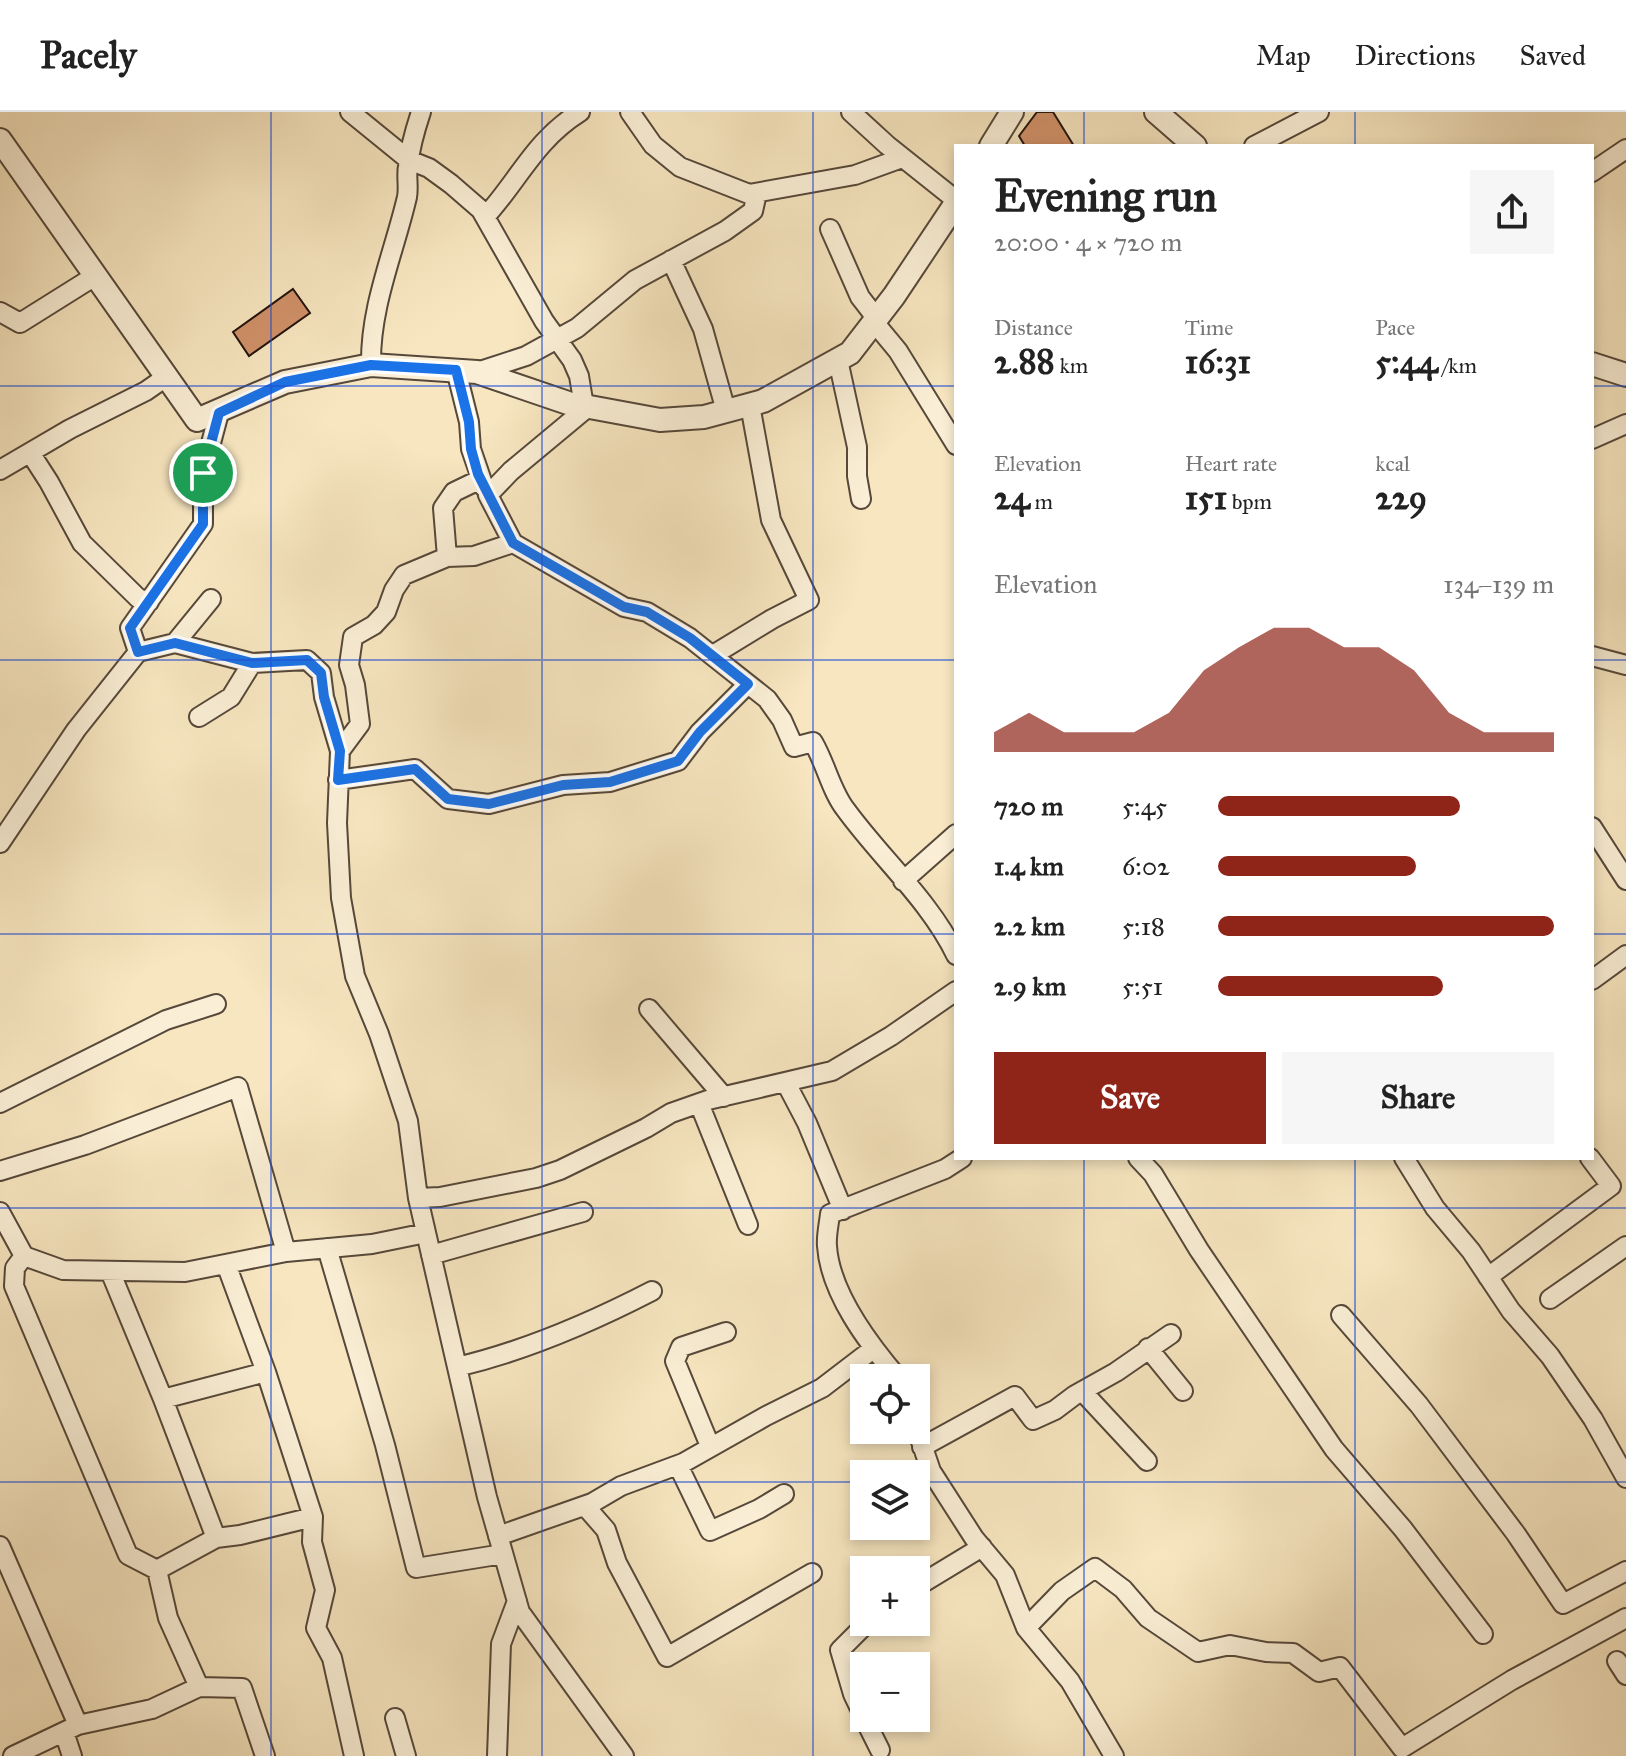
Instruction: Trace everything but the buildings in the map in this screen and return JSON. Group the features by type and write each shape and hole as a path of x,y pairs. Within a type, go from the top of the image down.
{"street":[{"path":"350,112 409,160 429,168 481,210 555,339 572,360 586,407"},
{"path":"371,365 370,340 375,314 407,194 409,160 421,112"},
{"path":"485,217 503,198 521,167 558,126 580,112"},
{"path":"630,112 653,145 680,167 749,194 855,175 902,158"},
{"path":"851,112 954,199"},
{"path":"992,144 1012,112"},
{"path":"1258,144 1319,112"},
{"path":"1160,113 1193,144"},
{"path":"0,140 197,420 285,382 371,365 466,371 568,403 660,420 704,417 750,405 763,401 850,353 954,204"},
{"path":"1594,171 1626,149"},
{"path":"466,371 526,356 577,328 635,280 725,231 753,211 757,193"},
{"path":"830,229 849,249 860,297 898,351 954,442"},
{"path":"671,260 703,329 726,411"},
{"path":"0,312 20,323 95,276"},
{"path":"838,360 857,447 861,499"},
{"path":"1594,365 1626,375"},
{"path":"466,371 471,449 484,487 513,543 624,607 647,612 713,655 767,699 782,720 794,747 813,742 844,808 954,951"},
{"path":"0,470 70,429 146,391 166,377"},
{"path":"713,655 809,600 771,520 750,405"},
{"path":"447,557 443,508 454,492 484,487 511,471 586,407"},
{"path":"138,652 130,628 203,524 203,473 219,413"},
{"path":"1594,438 1626,424"},
{"path":"31,454 82,543 138,598 149,602"},
{"path":"340,751 360,724 349,665 353,637 374,625 386,612 394,590 404,575 447,557 474,556 513,543"},
{"path":"175,643 211,599"},
{"path":"0,843 76,730 138,652 175,643 252,663 307,660 321,673 324,697 340,751 337,823 341,898 355,976 379,1034 408,1121 418,1198 501,1545 520,1612 624,1756"},
{"path":"1594,657 1626,665"},
{"path":"199,717 231,697 252,663"},
{"path":"338,780 415,769 448,799 489,804 563,785 610,782 678,761 700,732 748,684"},
{"path":"1594,830 1626,880"},
{"path":"903,881 954,836"},
{"path":"1594,979 1626,955"},
{"path":"418,1198 440,1197 536,1178 560,1170 671,1113 699,1103 832,1071 891,1036 954,992"},
{"path":"0,1103 166,1020 216,1004"},
{"path":"649,1009 724,1097"},
{"path":"786,1083 807,1123 843,1210"},
{"path":"0,1171 85,1145 238,1087 286,1252"},
{"path":"699,1103 748,1225"},
{"path":"886,1364 873,1349 839,1292 827,1247 830,1214 945,1169 959,1160"},
{"path":"1140,1160 1153,1174 1199,1250 1334,1449 1403,1529 1483,1634"},
{"path":"1405,1160 1435,1208 1471,1251 1511,1311 1550,1356 1593,1419 1626,1478"},
{"path":"1488,1277 1618,1180 1593,1160"},
{"path":"0,1212 24,1256 63,1270 185,1272 286,1252 372,1244 426,1233"},
{"path":"431,1255 583,1212"},
{"path":"1550,1299 1626,1246"},
{"path":"327,1248 385,1445 416,1568 501,1545 621,1486 678,1465 822,1388 873,1349"},
{"path":"24,1256 15,1268 14,1286 128,1555 157,1570 168,1618 199,1687"},
{"path":"226,1264 266,1372 313,1517 312,1542 325,1590 316,1628 332,1658 354,1756"},
{"path":"110,1271 216,1538"},
{"path":"457,1367 587,1324 652,1291"},
{"path":"1341,1315 1419,1405 1516,1534 1563,1604 1626,1571"},
{"path":"710,1446 675,1361 681,1347 726,1332"},
{"path":"922,1447 1015,1396 1033,1420 1116,1372 1171,1334"},
{"path":"1148,1348 1183,1391"},
{"path":"163,1399 266,1372"},
{"path":"1082,1391 1147,1461"},
{"path":"921,1444 931,1471 982,1547 1005,1575 1026,1628 1070,1681 1114,1756"},
{"path":"678,1465 710,1531 784,1494"},
{"path":"585,1506 606,1530 617,1563 667,1657 812,1573"},
{"path":"157,1570 216,1538 313,1517"},
{"path":"0,1546 71,1729 72,1756"},
{"path":"930,1579 982,1547"},
{"path":"1026,1628 1062,1591 1095,1568 1123,1589 1148,1618 1198,1652 1230,1645 1266,1652 1293,1653 1319,1672 1340,1667 1402,1748 1512,1680 1626,1618"},
{"path":"497,1756 501,1644 517,1601"},
{"path":"850,1684 840,1650 854,1636"},
{"path":"13,1756 71,1729 152,1709 199,1687 242,1688 265,1756"},
{"path":"395,1718 406,1756"},
{"path":"871,1732 880,1750"}],"route":[{"path":"371,365 456,370 478,474 513,543 624,607 647,612 690,638 748,684 700,732 678,761 610,782 563,785 489,804 448,799 432,788 415,769 338,780 340,751 324,697 321,673 307,660 252,663 175,643 138,652 130,628 203,524 203,473 219,413 285,382 371,365"}]}
